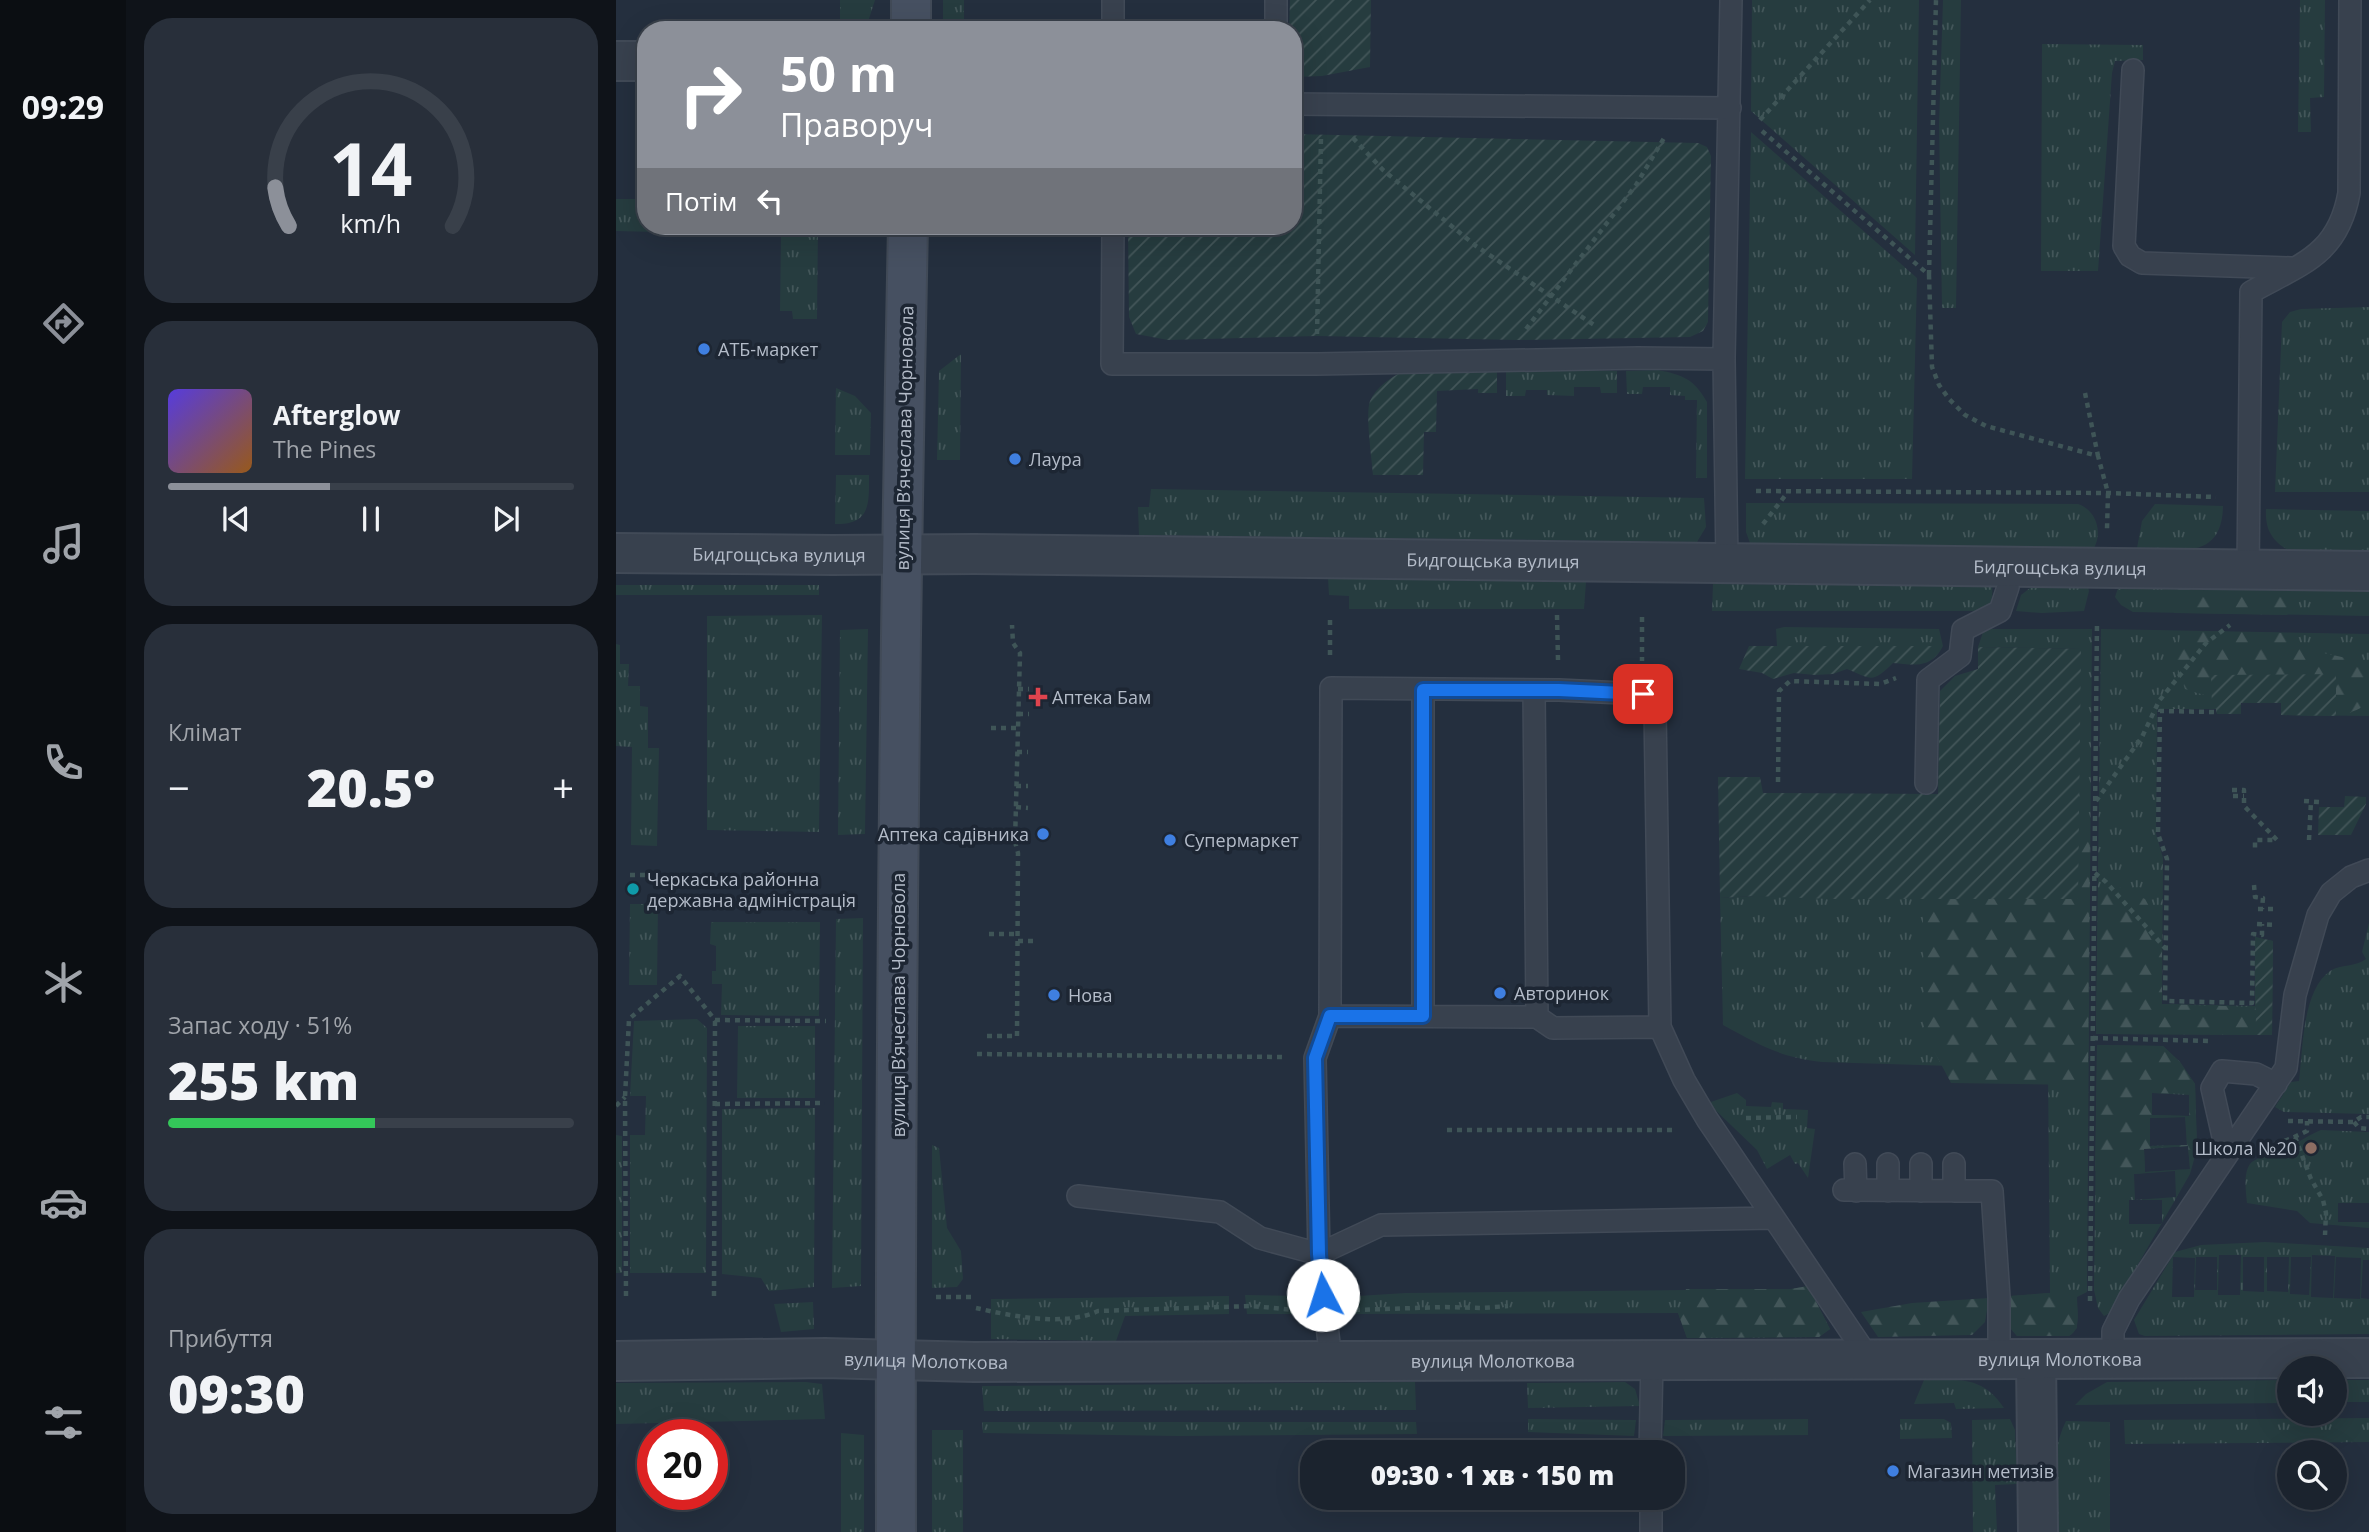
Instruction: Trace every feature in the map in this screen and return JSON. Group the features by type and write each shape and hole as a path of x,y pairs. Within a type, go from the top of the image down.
{"main road":[{"path":"911,0 911,21"},
{"name":"вулиця Вʼячеслава Чорновола","path":"896,1532 902,555 908,235"}],"street":[{"path":"616,61 637,61"},
{"name":"Бидгощська вулиця","path":"616,552 2369,571"},
{"name":"вулиця Молоткова","path":"616,1361 825,1358 974,1362 2369,1358"},
{"path":"2036,1359 2038,1532"}],"lane":[{"path":"1113,0 1113,21"},
{"path":"1276,0 1276,21"},
{"path":"1727,563 1724,359 1731,0"},
{"path":"2248,570 2250,292 2324,250 2339,228 2346,210 2349,193 2350,0"},
{"path":"2133,70 2124,246 2130,256 2142,263 2293,268"},
{"path":"1302,104 1730,108"},
{"path":"1113,235 1112,364 1724,359"},
{"path":"1926,783 1928,680 1960,656 1962,630 2000,611 2008,587 2009,567"},
{"path":"1331,1361 1319,1254 1315,1058 1330,1016 1331,688 1559,690 1643,694 1655,709 1660,1027 1684,1080 1707,1119 1870,1360"},
{"path":"1423,690 1423,1016"},
{"path":"1534,690 1537,1017"},
{"path":"2102,1359 2129,1299 2287,1068 2295,995 2318,915 2331,894 2351,877 2369,870"},
{"path":"1330,1016 1537,1017 1553,1028 1660,1027"},
{"path":"2227,1154 2212,1088 2222,1071 2256,1074 2276,1084"},
{"path":"1856,1164 1850,1191 1992,1191 1999,1297 1999,1359"},
{"path":"1888,1164 1888,1191"},
{"path":"1921,1164 1921,1191"},
{"path":"1954,1164 1954,1191"},
{"path":"1078,1196 1220,1212 1260,1238 1319,1254 1381,1225 1773,1218"},
{"path":"1650,1440 1652,1360"},
{"path":"1651,1510 1651,1532"}],"path":[{"path":"1870,0 1755,126 1929,275"},
{"path":"1936,0 1929,275 1932,366 1939,385 1965,415 1986,426 2098,456"},
{"path":"1321,104 1383,170 1476,246 1551,294 1638,358"},
{"path":"1317,364 1321,104"},
{"path":"1504,360 1551,294 1636,185 1683,108"},
{"path":"2085,393 2108,493 2107,534"},
{"path":"1724,491 2108,493 2247,498"},
{"path":"1557,615 1559,690"},
{"path":"1642,617 1643,694"},
{"path":"2097,622 2093,1038 2102,1359"},
{"path":"988,1036 1017,1036 1018,853 1015,832 1020,653 1013,643 1012,625"},
{"path":"2230,625 2206,643 2159,701 2157,710 2158,834 2166,859 2165,1001 2252,1003 2253,934 2262,935 2259,924 2276,925"},
{"path":"1778,782 1779,691 1790,681 1880,684 1893,678 1928,680"},
{"path":"1846,690 1847,683"},
{"path":"1018,689 1029,689"},
{"path":"2095,802 2142,737 2157,710"},
{"path":"2157,710 2214,712"},
{"path":"1018,714 1029,714"},
{"path":"991,728 1017,728"},
{"path":"1017,752 1028,752"},
{"path":"1016,786 1028,786"},
{"path":"2232,790 2244,790 2244,806 2277,840 2255,840 2255,849"},
{"path":"2233,796 2244,796"},
{"path":"2304,801 2319,802"},
{"path":"2309,841 2311,801"},
{"path":"1016,807 1028,807"},
{"path":"990,831 1028,834"},
{"path":"2095,873 2114,890 2166,948"},
{"path":"630,875 650,875"},
{"path":"2255,885 2255,897 2263,898 2260,909 2276,909"},
{"path":"989,934 1017,934"},
{"path":"1018,941 1033,941"},
{"path":"626,1296 625,1097 629,1019 680,976 715,1020 715,1296"},
{"path":"715,1020 826,1021"},
{"path":"2093,1038 2224,1041"},
{"path":"977,1054 1315,1058"},
{"path":"616,1106 625,1097"},
{"path":"715,1104 825,1103"},
{"path":"2262,1104 2284,1121 2354,1122 2361,1116 2369,1116"},
{"path":"1447,1130 1689,1130 1707,1119 1797,1117"},
{"path":"2354,1122 2359,1128 2369,1129"},
{"path":"2295,1137 2311,1179 2323,1200 2326,1213 2325,1235"},
{"path":"976,1308 1018,1318 1084,1317 1098,1311 1252,1306 1301,1311 1338,1295 1351,1308 1359,1311 1508,1306"},
{"path":"929,1298 976,1297"}],"green space":[{"path":"840,0 875,0 868,21 840,21"},
{"path":"943,0 964,0 964,21 943,21"},
{"path":"1290,0 1371,0 1370,67 1302,77 1302,21 1289,21"},
{"path":"1752,0 1919,0 1915,255 1751,111"},
{"path":"1943,0 1961,0 1956,308 1942,308 1939,124"},
{"path":"2300,0 2325,0 2324,97 2310,98 2311,132 2298,132"},
{"path":"2042,44 2143,45 2143,60 2115,61 2112,73 2098,271 2041,271"},
{"path":"1751,132 1917,278 1912,479 1745,479"},
{"path":"1302,134 1698,143 1707,147 1711,156 1708,322 1703,331 1690,337 1518,340 1317,336 1168,340 1136,334 1129,317 1128,235 1302,235"},
{"path":"616,199 637,199 637,232 616,231"},
{"path":"781,235 818,235 817,319 793,319 792,311 780,311"},
{"path":"2369,307 2369,492 2275,492 2282,322 2290,312 2301,309"},
{"path":"961,354 960,460 937,460 939,371"},
{"path":"1506,369 1617,371 1617,393 1601,393 1600,387 1574,387 1574,396 1547,395 1547,390 1526,390 1525,396 1506,396"},
{"path":"1658,370 1687,379 1707,402 1707,478 1696,478 1697,400 1685,400 1685,396 1670,395 1670,387 1643,387 1642,394 1627,394 1626,371"},
{"path":"1404,371 1497,371 1497,393 1478,393 1478,389 1437,391 1436,432 1424,432 1423,475 1373,475 1368,426 1370,401 1384,383"},
{"path":"836,388 855,396 871,413 870,455 835,455"},
{"path":"836,475 869,475 868,503 862,516 856,521 835,524"},
{"path":"1151,489 1704,498 1706,527 1697,542 1139,535 1138,507 1149,507"},
{"path":"1746,503 2078,504 2093,516 2098,535 2094,548 1750,543 1746,532"},
{"path":"2155,504 2223,506 2221,524 2215,536 2206,544 2195,548 2137,548 2142,521"},
{"path":"2266,509 2369,511 2369,550 2288,550 2270,533"},
{"path":"1328,578 1586,582 1584,609 1349,609 1349,596 1329,595"},
{"path":"1713,584 1992,586 1992,594 1990,603 1982,611 1712,611"},
{"path":"616,585 819,585 819,595 616,595"},
{"path":"2088,587 2084,611 2016,611 2021,595 2030,588"},
{"path":"2118,588 2369,591 2369,616 2133,612 2121,605 2115,597"},
{"path":"2175,589 2291,590 2299,603 2287,615 2174,613 2169,600"},
{"path":"822,615 819,832 707,830 707,616"},
{"path":"868,629 865,834 838,835 840,630"},
{"path":"1776,629 1939,629 1943,646 1777,646"},
{"path":"1984,629 2092,629 2087,1292 2077,1297 2077,1328 2069,1336 2017,1336 2011,1329 2010,1296 2050,1293 2048,1069 1807,1060 1759,1044 1723,1025 1720,898 1755,896 2043,899 2081,649 1978,647"},
{"path":"2101,629 2369,634 2369,716 2281,715 2281,703 2241,703 2241,714 2217,714 2216,709 2157,709 2156,834 2163,858 2162,1004 2255,1006 2255,937 2273,941 2272,1035 2096,1034"},
{"path":"2182,631 2288,633 2310,650 2369,663 2369,697 2364,705 2344,714 2281,715 2281,703 2233,700 2185,689 2174,658"},
{"path":"616,644 620,645 620,664 629,664 628,686 640,686 640,706 648,707 648,748 659,748 657,846 631,845 632,747 616,746"},
{"path":"1749,646 1943,646 1928,662 1915,665 1893,663 1872,678 1847,669 1833,674 1794,673 1773,679 1762,673 1739,669"},
{"path":"1978,647 2081,649 2078,899 1720,898 1718,777 1760,777 1763,793 1938,794 1940,691 1955,676 1978,669"},
{"path":"2336,674 2336,716 2281,715 2281,703 2241,703 2241,714 2217,714 2216,709 2212,709 2211,675"},
{"path":"2345,796 2366,797 2366,804 2351,835 2318,835 2319,807 2344,807"},
{"path":"2064,807 2090,825 2088,1072 2077,1085 1951,1083 1924,1032 1923,919 1932,827"},
{"path":"2115,885 2145,899 2162,930 2162,1004 2255,1007 2264,1003 2272,1035 2096,1034 2098,894"},
{"path":"630,904 658,904 657,985 629,985"},
{"path":"863,918 861,1286 832,1288 836,919"},
{"path":"711,922 820,922 819,1016 721,1015 722,984 712,984 712,971 716,971 716,946 710,944"},
{"path":"2369,923 2369,1114 2284,1112 2275,1107 2291,1082 2299,1081 2303,1037 2314,992 2330,971 2366,959 2362,952"},
{"path":"2255,937 2273,941 2272,1035 2256,1035"},
{"path":"697,1019 707,1028 706,1273 630,1273 630,1135 645,1135 646,1096 630,1096 634,1021"},
{"path":"738,1026 815,1026 815,1098 737,1098"},
{"path":"2097,1045 2163,1046 2180,1062 2195,1084 2197,1149 2190,1174 2162,1223 2162,1200 2135,1200 2129,1200 2129,1224 2161,1224 2110,1313 2104,1316 2098,1308 2094,1290","holes":["2152,1093 2190,1095 2189,1116 2152,1115","2186,1117 2187,1145 2150,1146 2150,1118","2188,1146 2190,1169 2145,1172 2144,1149","2175,1171 2176,1197 2135,1200 2134,1174"]},
{"path":"2097,1045 2163,1046 2180,1062 2195,1084 2197,1149 2190,1169 2134,1174 2095,1171","holes":["2152,1093 2189,1094 2189,1116 2152,1115","2185,1117 2187,1145 2150,1146 2150,1118","2188,1146 2190,1169 2145,1172 2144,1149"]},
{"path":"1737,1093 1746,1100 1746,1106 1771,1107 1772,1102 1783,1103 1783,1109 1808,1110 1807,1128 1815,1129 1808,1178 1790,1155 1767,1169 1757,1150 1708,1103"},
{"path":"815,1108 814,1287 769,1291 761,1278 722,1274 722,1109"},
{"path":"2321,1130 2369,1132 2369,1203 2338,1203 2338,1222 2369,1222 2369,1228 2310,1223 2297,1211 2247,1203 2246,1178 2250,1164"},
{"path":"616,1135 622,1136 622,1273 616,1273"},
{"path":"932,1145 939,1148 947,1228 961,1251 963,1279 957,1287 932,1288"},
{"path":"2265,1242 2369,1248 2369,1260 2363,1260 2361,1298 2369,1299 2369,1334 2139,1334 2134,1320 2175,1252 2201,1245","holes":["2219,1255 2241,1255 2240,1295 2218,1295","2312,1255 2335,1256 2333,1298 2311,1297","2173,1257 2195,1258 2194,1297 2172,1297","2196,1257 2217,1257 2217,1290 2195,1290","2243,1257 2264,1257 2264,1292 2243,1291","2267,1257 2289,1257 2288,1292 2267,1291","2291,1257 2311,1257 2309,1295 2290,1294","2336,1257 2361,1258 2360,1299 2334,1298"]},
{"path":"1339,1259 1342,1297 1406,1293 1791,1289 1808,1286 1830,1329 1819,1337 1687,1338 1678,1313 1345,1314 1336,1280"},
{"path":"1808,1286 1830,1329 1819,1337 1687,1338 1678,1313 1686,1289 1791,1289"},
{"path":"2050,1293 2077,1297 2078,1319 2073,1333 2069,1336 2017,1336 2011,1329 2010,1296"},
{"path":"1245,1295 1309,1296 1310,1308 1307,1314 1247,1314"},
{"path":"1229,1296 1229,1314 1125,1316 1116,1341 991,1339 991,1299"},
{"path":"1989,1298 1985,1322 1972,1335 1878,1337 1861,1312 1912,1303"},
{"path":"813,1302 814,1329 781,1332 774,1304"},
{"path":"1924,1380 1959,1380 1978,1385 1996,1397 2004,1408 1956,1409 1954,1403 1914,1404"},
{"path":"2277,1380 2277,1403 2075,1405 2086,1394 2107,1382"},
{"path":"2347,1380 2369,1380 2369,1402 2347,1402"},
{"path":"1415,1382 1416,1410 984,1411 982,1386"},
{"path":"1625,1382 1635,1389 1640,1406 1528,1408 1527,1383"},
{"path":"616,1383 822,1384 825,1419 728,1421 728,1419 637,1419 637,1423 616,1424"},
{"path":"2347,1418 2369,1418 2369,1442 2277,1440 2277,1443 2125,1444 2124,1420 2277,1419 2277,1426 2347,1426"},
{"path":"1528,1419 1636,1420 1634,1436 1528,1432"},
{"path":"1808,1419 1808,1435 1663,1436 1665,1420"},
{"path":"1900,1419 1944,1419 1951,1423 1952,1438 1900,1439"},
{"path":"2010,1419 2015,1430 2017,1484 1995,1485 1997,1532 1973,1532 1972,1420"},
{"path":"2066,1421 2110,1422 2110,1532 2055,1532 2055,1461"},
{"path":"982,1422 1416,1422 1417,1434 1179,1436 983,1433"},
{"path":"932,1430 963,1430 963,1532 932,1532"},
{"path":"841,1433 864,1435 864,1532 841,1532"}],"place":[{"name":"АТБ-маркет","path":"704,349"},
{"name":"Лаура","path":"1015,459"},
{"name":"Аптека Бам","path":"1038,697"},
{"name":"Аптека садівника","path":"1043,834"},
{"name":"Супермаркет","path":"1170,840"},
{"name":"Черкаська районна державна адміністрація","path":"633,889"},
{"name":"Авторинок","path":"1500,993"},
{"name":"Нова","path":"1054,995"},
{"name":"Школа №20","path":"2311,1148"},
{"name":"Магазин метизів","path":"1893,1471"}],"route":[{"path":"1323,1295 1319,1254 1315,1058 1330,1016 1423,1016 1423,690 1559,690 1643,694"}]}
